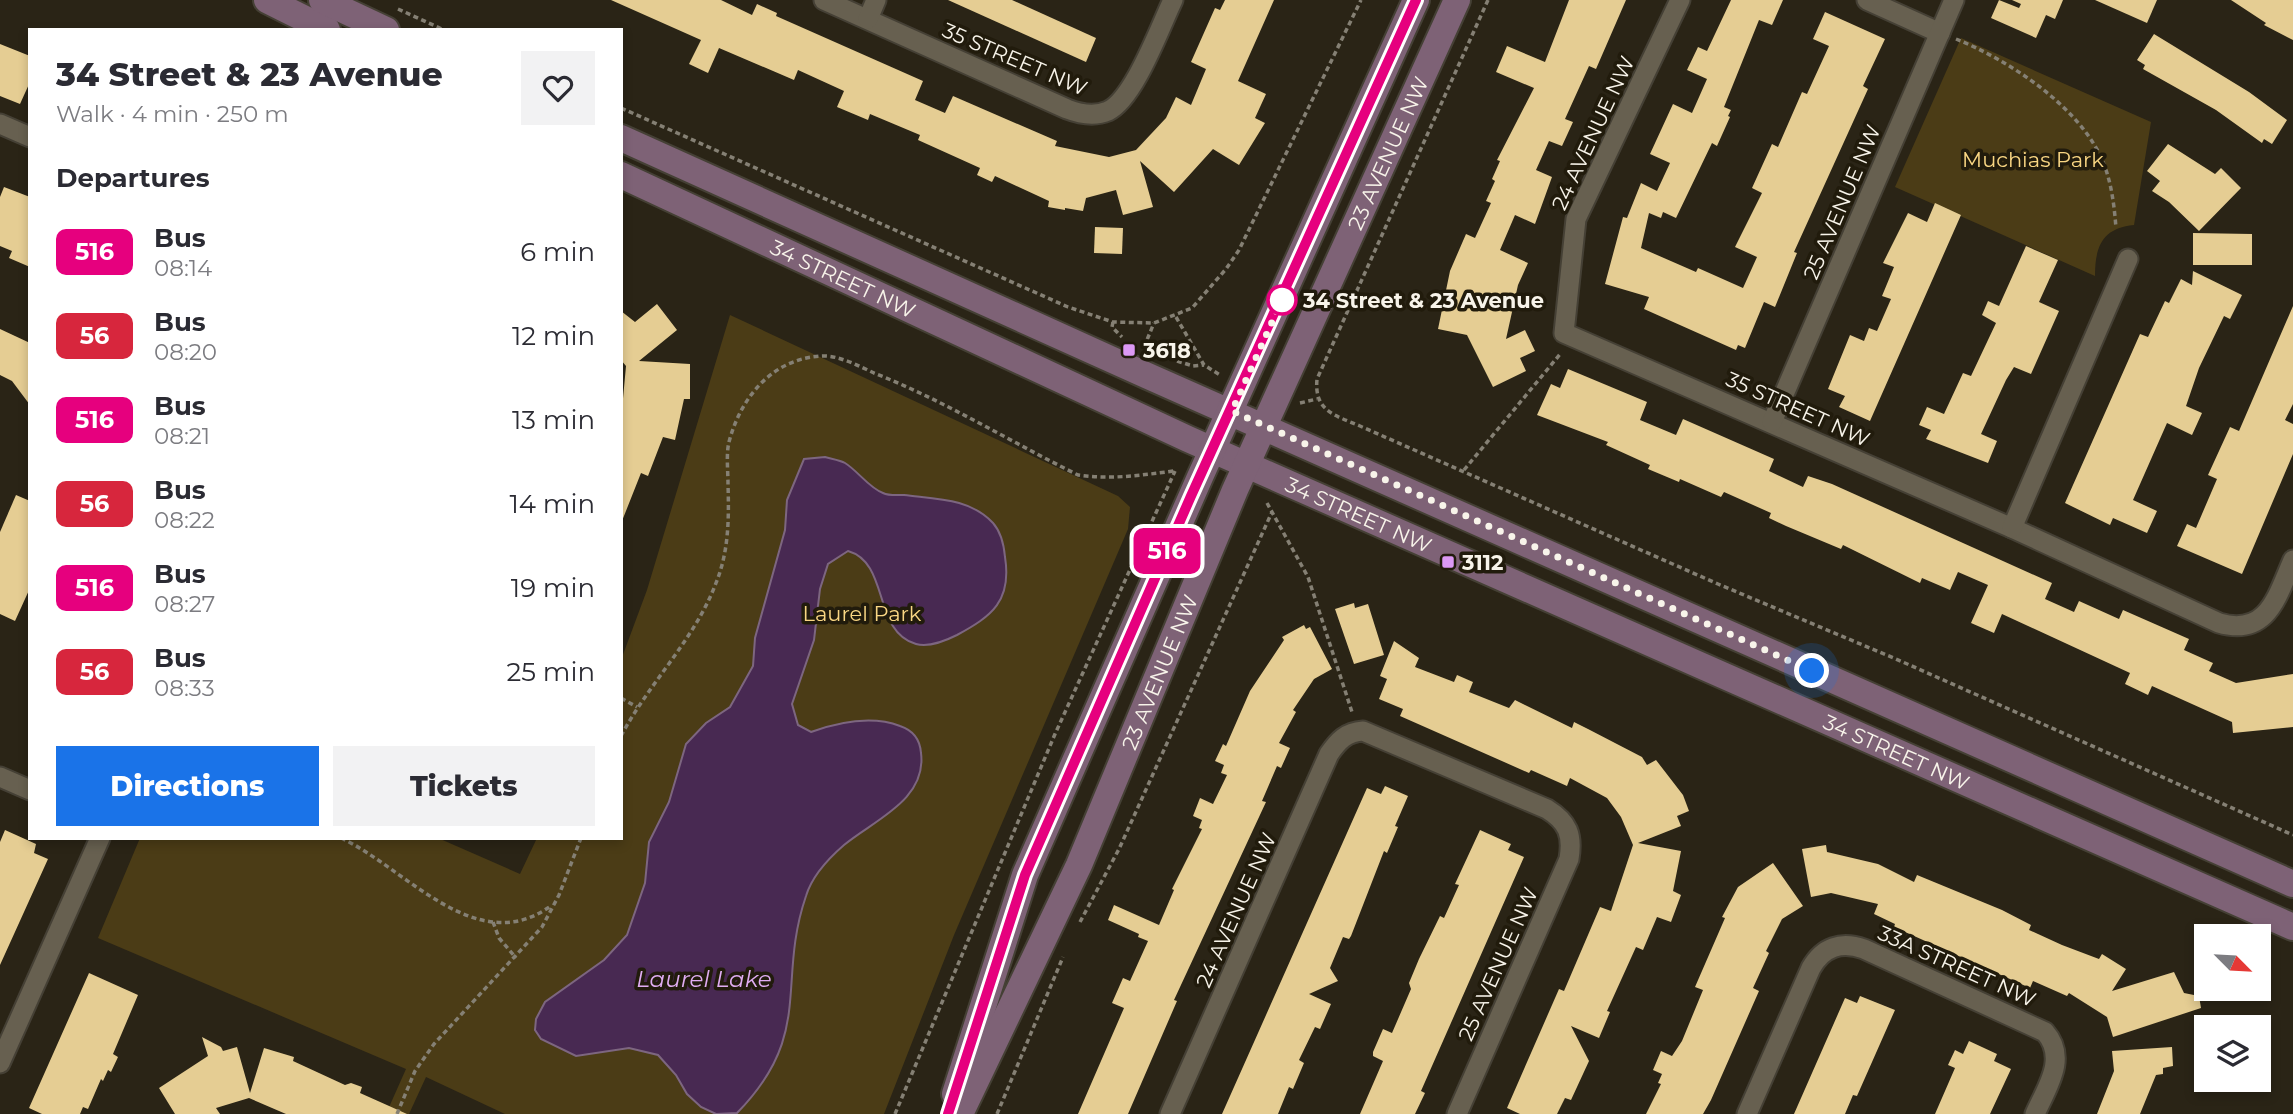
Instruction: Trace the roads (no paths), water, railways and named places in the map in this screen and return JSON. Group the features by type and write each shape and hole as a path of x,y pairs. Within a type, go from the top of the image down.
{"main road":[{"path":"267,0 323,28"},
{"path":"322,0 387,17"},
{"name":"23 AVENUE NW","path":"948,1114 1025,875 1213,449 1416,0"},
{"name":"23 AVENUE NW","path":"960,1114 1079,865 1248,463 1457,0"},
{"name":"34 STREET NW","path":"623,139 2293,884"},
{"name":"34 STREET NW","path":"623,176 902,308 1213,449 2293,927"}],"street":[{"name":"35 STREET NW","path":"824,0 1067,109 1088,115 1117,106 1130,87 1173,0"},
{"path":"868,19 876,0"},
{"name":"24 AVENUE NW","path":"1569,335 1576,219 1680,0"},
{"path":"1867,0 1940,33"},
{"name":"25 AVENUE NW","path":"1772,422 1954,0"},
{"path":"0,124 28,136"},
{"path":"2012,528 2127,259"},
{"name":"35 STREET NW","path":"1569,335 2012,528 2219,624 2240,627 2252,625 2274,602 2293,560"},
{"name":"24 AVENUE NW","path":"1170,1114 1329,754 1342,738 1353,732"},
{"name":"25 AVENUE NW","path":"1353,732 1378,735 1548,809 1559,816 1570,831 1570,859 1457,1114"},
{"path":"0,777 28,789"},
{"path":"0,1063 99,840"},
{"name":"33A STREET NW","path":"1747,1114 1817,957 1842,944 1864,948 2037,1026 2055,1047 2054,1072 2035,1114"}],"water":[{"name":"Laurel Lake","path":"825,457 845,463 885,494 952,501 984,515 996,527 1002,539 1005,585 997,605 980,621 947,640 921,645 902,637 893,626 870,569 861,558 848,551 828,564 820,589 814,640 792,704 798,725 811,732 833,725 866,720 900,726 917,739 921,753 921,769 916,784 907,796 838,850 812,881 798,927 790,1008 776,1058 761,1084 737,1113 716,1114 701,1107 687,1094 676,1075 658,1055 629,1048 576,1056 541,1039 535,1030 536,1019 545,1002 604,960 627,935 645,883 649,842 669,802 686,744 706,723 730,707 753,666 755,638 785,530 787,500 804,459"}],"place":[{"name":"34 Street & 23 Avenue","path":"1282,300"},
{"name":"3618","path":"1129,350"},
{"name":"3112","path":"1448,562"}],"park label":[{"name":"Muchias Park","path":"2033,159"},
{"name":"Laurel Park","path":"862,613"}]}
